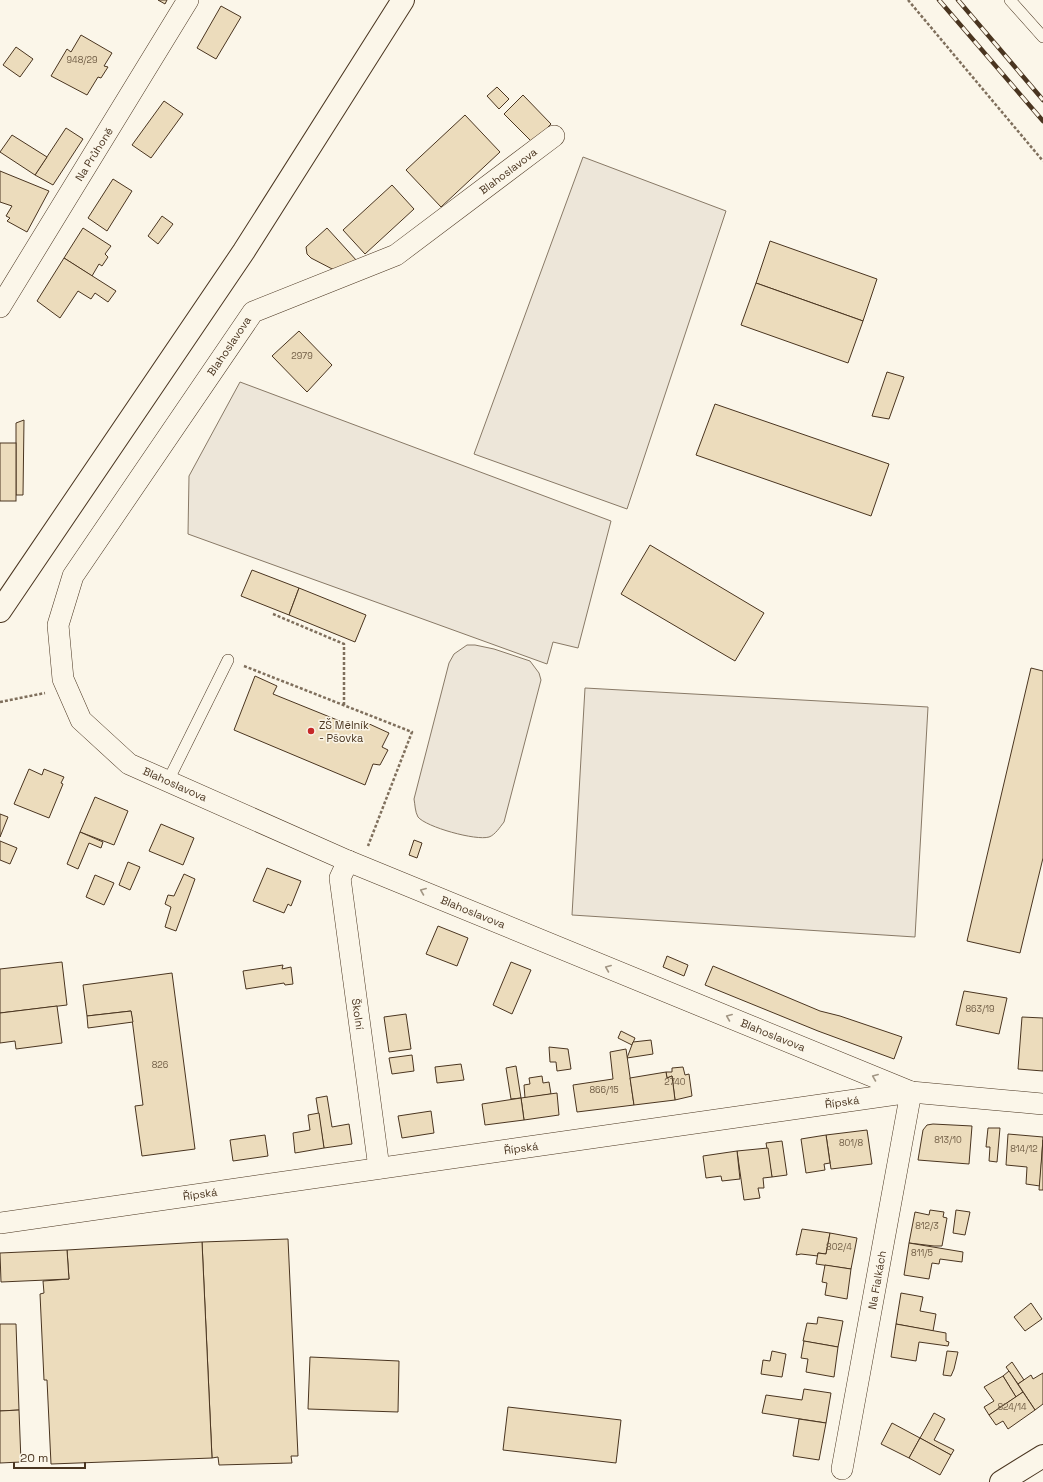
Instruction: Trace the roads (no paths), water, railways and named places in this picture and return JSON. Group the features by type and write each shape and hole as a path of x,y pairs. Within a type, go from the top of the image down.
{"main road":[{"path":"0,611 244,251 403,0"},
{"path":"1001,1482 1043,1456"}],"street":[{"name":"Na Průhoně","path":"0,307 188,0"},
{"name":"Blahoslavova","path":"554,136 396,255 253,312 73,576 58,625 63,679 81,720 129,764 357,856 911,1092"},
{"name":"Školní","path":"357,856 340,878 379,1168"},
{"name":"Řípská","path":"0,1223 911,1092 1043,1104"},
{"name":"Na Fialkách","path":"842,1469 911,1092"}],"lane":[{"path":"1010,0 1043,36"},
{"path":"168,781 228,660"}],"railway":[{"path":"939,0 1043,121"},
{"path":"958,0 1043,100"}],"place":[{"name":"ZŠ Mělník - Pšovka","path":"311,731"}]}
